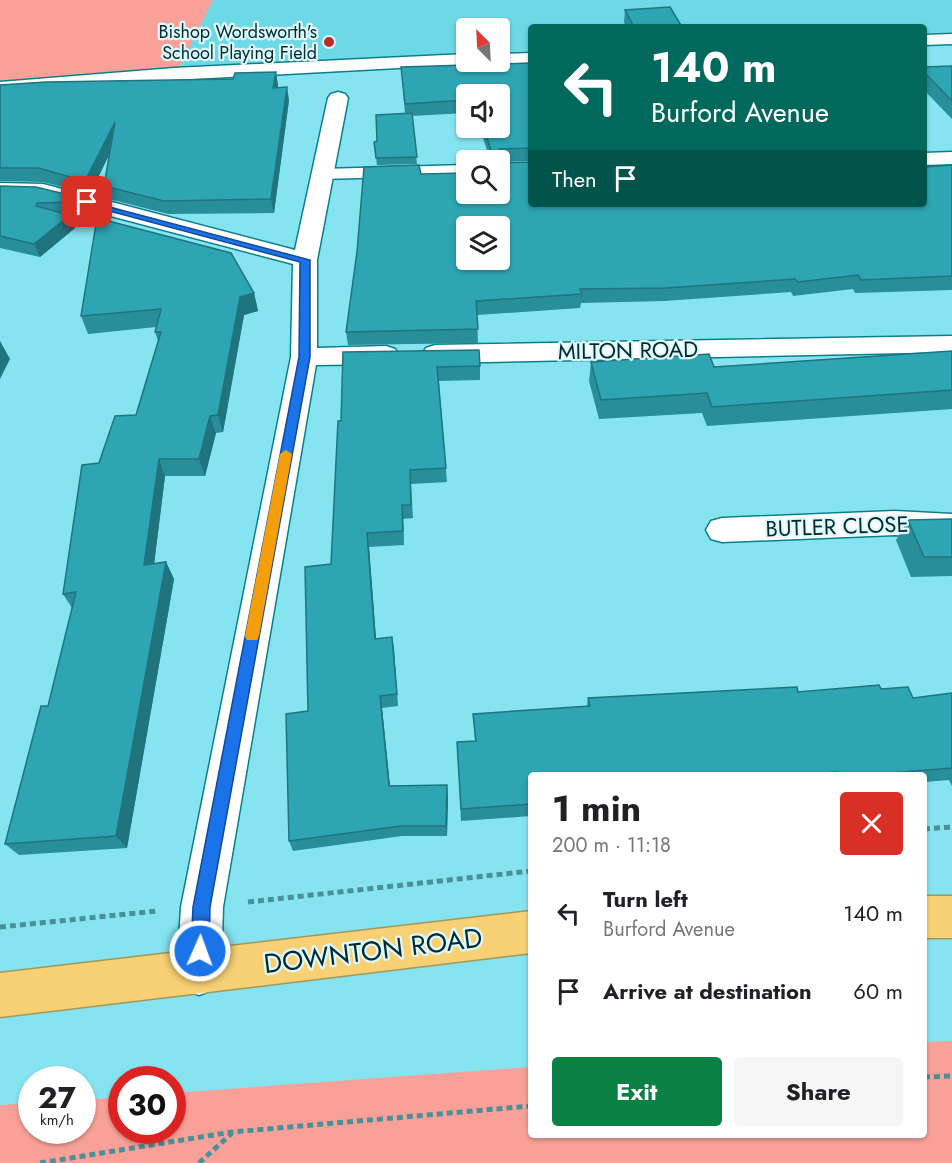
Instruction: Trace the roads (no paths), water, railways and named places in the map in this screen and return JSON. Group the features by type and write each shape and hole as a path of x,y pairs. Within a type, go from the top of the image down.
{"highway":[{"path":"927,917 952,917"},
{"name":"DOWNTON ROAD","path":"0,995 528,932"}],"street":[{"path":"927,40 952,39"},
{"path":"510,58 528,57"},
{"path":"0,88 174,74 456,60"},
{"path":"199,973 202,907 305,346 305,260 338,98"},
{"path":"927,159 952,158"},
{"path":"0,190 43,191 305,260"},
{"path":"305,346 411,333 789,324"},
{"name":"MILTON ROAD","path":"305,346 952,344"},
{"name":"BUTLER CLOSE","path":"722,530 895,523 952,526"}],"lane":[{"path":"322,174 456,170"}],"place":[{"name":"Bishop Wordsworth's School Playing Field","path":"329,42"}]}
